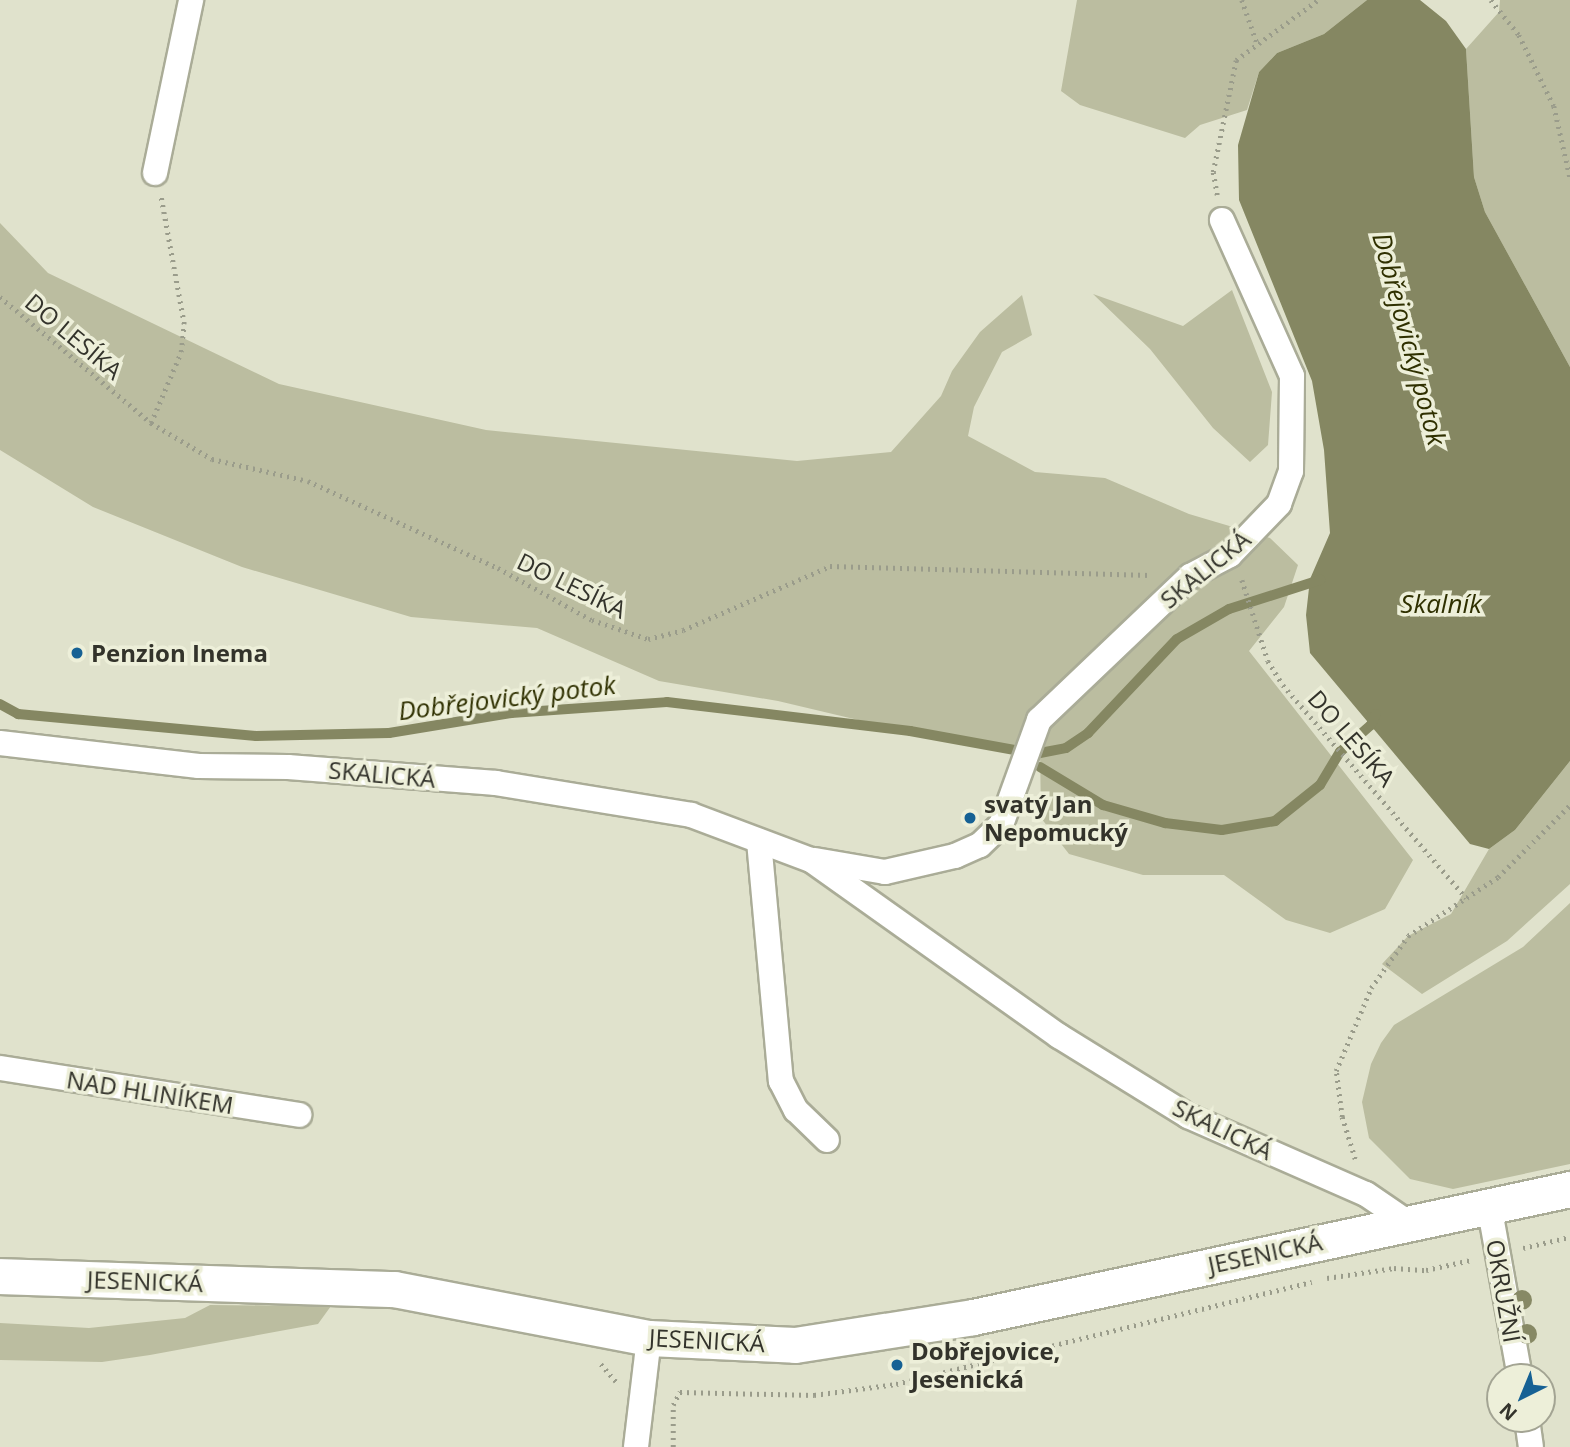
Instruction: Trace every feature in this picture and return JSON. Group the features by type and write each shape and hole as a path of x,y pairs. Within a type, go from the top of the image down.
{"street":[{"path":"155,173 191,0"},
{"name":"SKALICKÁ","path":"0,743 199,766 288,766 496,783 691,815 811,860 885,872 955,856 980,845 1001,825 1039,720 1190,576 1230,555 1279,504 1291,471 1292,376 1222,219"},
{"path":"759,841 781,1081 796,1110 827,1140"},
{"name":"SKALICKÁ","path":"811,860 1059,1036 1188,1115 1366,1194 1407,1222"},
{"name":"NAD HLINÍKEM","path":"0,1068 299,1115"},
{"name":"JESENICKÁ","path":"0,1276 394,1289 591,1329 649,1338 794,1345 878,1335 1570,1189"},
{"name":"OKRUŽNÍ","path":"1489,1205 1517,1363"},
{"path":"636,1447 649,1338"}],"path":[{"path":"1242,0 1257,43"},
{"path":"1222,219 1213,172 1236,60 1257,43 1305,14 1318,0"},
{"path":"1491,0 1519,35 1554,106 1570,177"},
{"path":"151,423 181,352 184,324 155,173"},
{"name":"DO LESÍKA","path":"0,297 151,423 212,459 308,481 498,568 592,621 648,639 683,630 830,566 1190,576"},
{"name":"DO LESÍKA","path":"1244,583 1268,661 1283,685 1466,898"},
{"path":"1366,1194 1342,1117 1336,1071 1371,988 1408,936 1498,877 1570,805"},
{"path":"673,1447 673,1405 680,1392 814,1395 896,1384 1325,1279 1394,1268 1426,1270 1570,1237"},
{"path":"591,1329 584,1357 610,1372 617,1395"}],"shaded area":[{"path":"1077,0 1367,0 1324,34 1277,53 1259,72 1247,110 1200,125 1185,138 1080,105 1061,91"},
{"path":"1500,0 1570,0 1570,367 1485,212 1474,177 1466,49 1499,12"},
{"path":"0,223 48,273 279,384 486,430 797,461 891,452 941,396 952,371 980,332 1022,295 1032,335 1002,352 974,407 968,436 1035,472 1105,478 1189,514 1270,538 1298,565 1284,607 1249,651 1413,860 1385,909 1330,933 1286,920 1224,875 1143,875 1069,854 1041,818 1040,749 951,742 778,701 659,681 537,628 411,617 242,567 93,507 0,450"},
{"path":"1232,290 1272,392 1268,445 1250,462 1213,428 1150,349 1093,294 1183,326"},
{"path":"1570,761 1570,884 1507,941 1422,994 1382,964 1408,936 1451,914 1489,849 1515,830"},
{"path":"1570,903 1570,1164 1453,1189 1410,1179 1369,1138 1362,1102 1371,1064 1381,1043 1394,1025 1523,947"},
{"path":"210,1305 331,1306 318,1324 150,1355 102,1362 0,1360 0,1323 89,1328 185,1318"}],"water":[{"name":"Skalník","path":"1367,0 1420,0 1446,21 1466,49 1474,177 1485,212 1570,367 1570,761 1515,830 1489,849 1470,844 1310,653 1306,615 1310,579 1330,533 1324,450 1312,381 1239,200 1238,145 1259,72 1277,53 1324,34"}],"waterway":[{"path":"1040,753 1066,748 1088,733 1177,639 1229,609 1320,580"},
{"name":"Dobřejovický potok","path":"0,704 18,714 256,736 389,733 511,713 667,702 910,731 1020,751"},
{"name":"Dobřejovický potok","path":"1040,767 1103,805 1165,823 1222,830 1275,821 1320,785 1340,752 1371,725 1376,714"}],"place":[{"name":"Penzion Inema","path":"77,653"},
{"name":"svatý Jan Nepomucký","path":"970,818"},
{"name":"Dobřejovice, Jesenická","path":"897,1365"}]}
